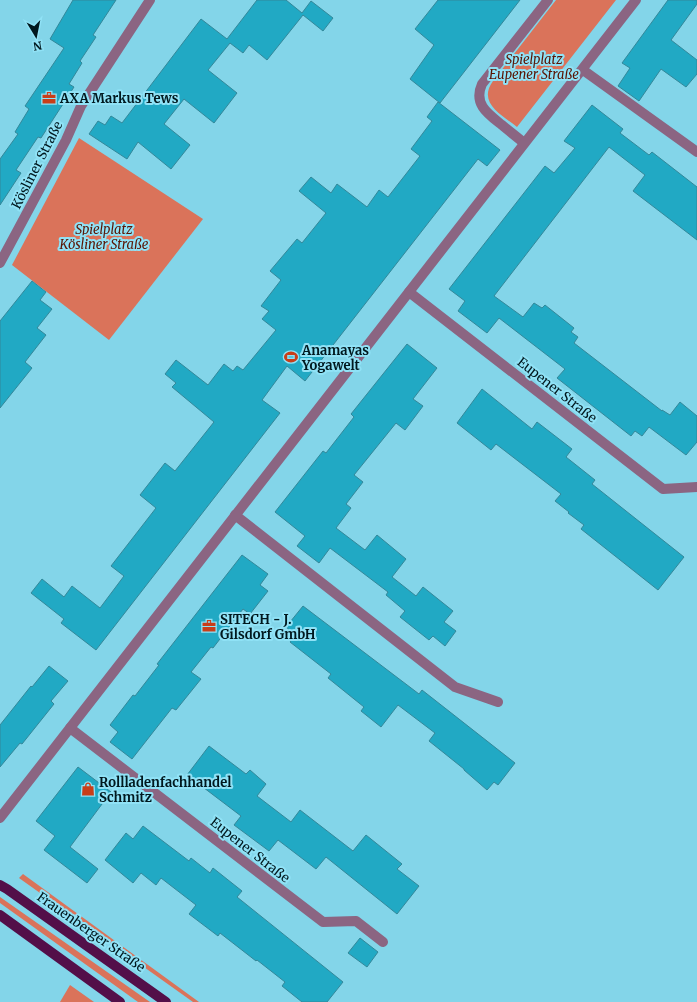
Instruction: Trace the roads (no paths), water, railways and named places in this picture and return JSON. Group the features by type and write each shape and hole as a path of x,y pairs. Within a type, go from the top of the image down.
{"main road":[{"name":"Frauenberger Straße","path":"0,885 166,1002"},
{"path":"0,915 120,1002"}],"street":[{"name":"Kösliner Straße","path":"0,263 66,140 81,106 150,0"},
{"path":"524,143 488,114 482,106 479,94 482,84 548,0"},
{"path":"0,818 636,0"},
{"path":"583,70 697,152"},
{"name":"Eupener Straße","path":"409,292 664,488 697,486"},
{"path":"235,515 455,687 498,702"},
{"name":"Eupener Straße","path":"70,728 322,922 356,921 383,942"}],"place":[{"name":"AXA Markus Tews","path":"49,98"},
{"name":"Anamayas Yogawelt","path":"291,357"},
{"name":"SITECH - J. Gilsdorf GmbH","path":"209,626"},
{"name":"Rollladenfachhandel Schmitz","path":"88,789"}],"park label":[{"name":"Spielplatz Eupener Straße","path":"534,66"},
{"name":"Spielplatz Kösliner Straße","path":"104,236"}]}
